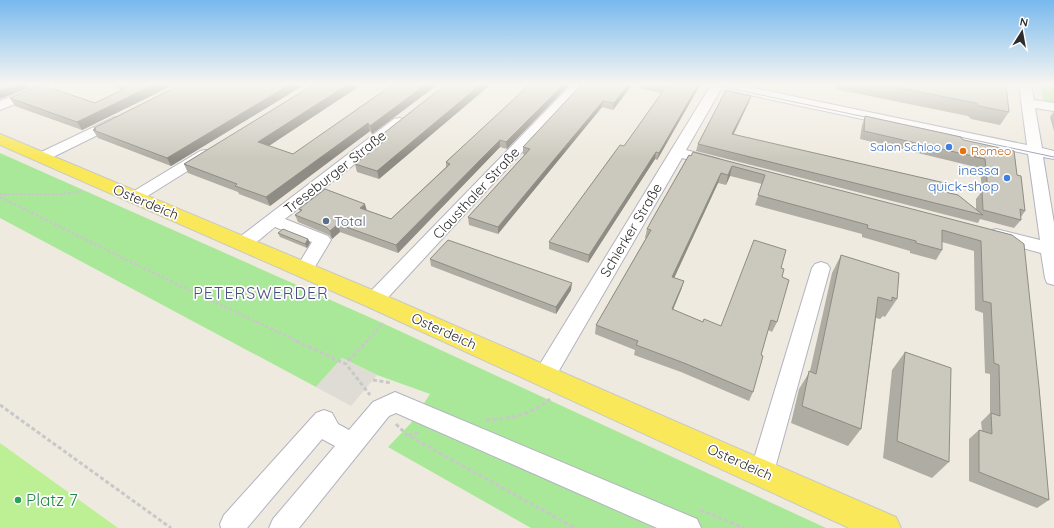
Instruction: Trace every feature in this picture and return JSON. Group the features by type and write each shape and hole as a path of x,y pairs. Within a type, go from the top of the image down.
{"main road":[{"name":"Osterdeich","path":"0,139 304,270 380,310 545,375 885,528"}],"street":[{"name":"Clausthaler Straße","path":"380,310 556,110"},
{"name":"Schierker Straße","path":"545,375 678,152 701,110"},
{"path":"838,110 1054,155"},
{"path":"1029,110 1054,278"},
{"name":"Treseburger Straße","path":"243,243 409,114"},
{"path":"42,157 124,116"},
{"path":"135,197 215,147"},
{"path":"678,152 731,166"},
{"path":"273,220 322,240 304,270"},
{"path":"981,231 1050,249"},
{"path":"762,472 821,268"},
{"path":"282,528 381,409 395,402 688,528"},
{"path":"233,524 324,420 330,432 352,444"}],"path":[{"path":"0,194 64,194 74,193 86,189"},
{"path":"0,197 346,364 381,409 407,435 575,528"},
{"path":"348,361 380,310"},
{"path":"0,405 171,528"}],"green space":[{"path":"0,153 378,321 826,528 531,528 388,447 411,423 430,394 377,375 342,358 316,387 0,218"},
{"path":"0,443 118,528 0,528"}],"shaded area":[{"path":"342,358 377,375 351,406 316,387"}],"building":[{"path":"42,110 102,110 77,122"},
{"path":"131,110 248,110 167,158 93,130 96,129 94,128"},
{"path":"273,110 309,110 258,142 293,154 357,110 392,110 370,126 368,123 266,197 235,186 237,184 184,164"},
{"path":"414,110 450,110 377,171 355,164 383,142 379,137"},
{"path":"502,110 538,110 506,142 500,140 396,245 338,224 330,231 326,227 295,215 302,210 299,209 325,189 365,204 360,208 391,219 450,164 446,162"},
{"path":"558,110 596,110 498,227 468,217 530,149 523,147"},
{"path":"650,110 684,110 659,153 656,152 589,255 549,242 620,145 624,146"},
{"path":"716,110 744,110 732,134 945,183 945,192 958,195 983,215 698,144"},
{"path":"997,110 1009,110 1009,112"},
{"path":"865,116 961,137 964,140 1014,151 1017,175 1021,176 1025,211 1020,209 1021,220 983,210 982,191 988,192 985,159 864,131"},
{"path":"693,152 1012,235 1024,244 1049,500 979,472 979,430 992,434 991,413 1000,416 999,365 994,363 991,303 983,301 981,241 942,230 942,250 916,243 916,241 867,228 868,225 758,195 765,175 732,166 728,175 721,173 672,277 684,281 672,309 703,322 704,319 721,326 754,240 786,250 781,268 784,269 782,277 789,280 777,322 771,320 761,355 763,356 753,392 636,345 638,341 596,325 651,230 647,229 653,218 689,155 691,156"},
{"path":"283,229 308,239 305,244 278,233"},
{"path":"448,240 572,283 556,307 430,259"},
{"path":"841,255 899,273 897,299 892,297 892,301 878,297 861,429 802,406 809,371 816,374"},
{"path":"905,352 951,368 949,462 897,441"}],"tram line":[{"path":"830,110 1054,157"}],"place":[{"name":"Salon Schloo","path":"949,147"},
{"name":"Romeo","path":"963,151"},
{"name":"inessa quick-shop","path":"1007,178"},
{"name":"Total","path":"326,221"},
{"name":"Platz 7","path":"18,500"}],"district":[{"name":"PETERSWERDER","path":"261,293"}]}
